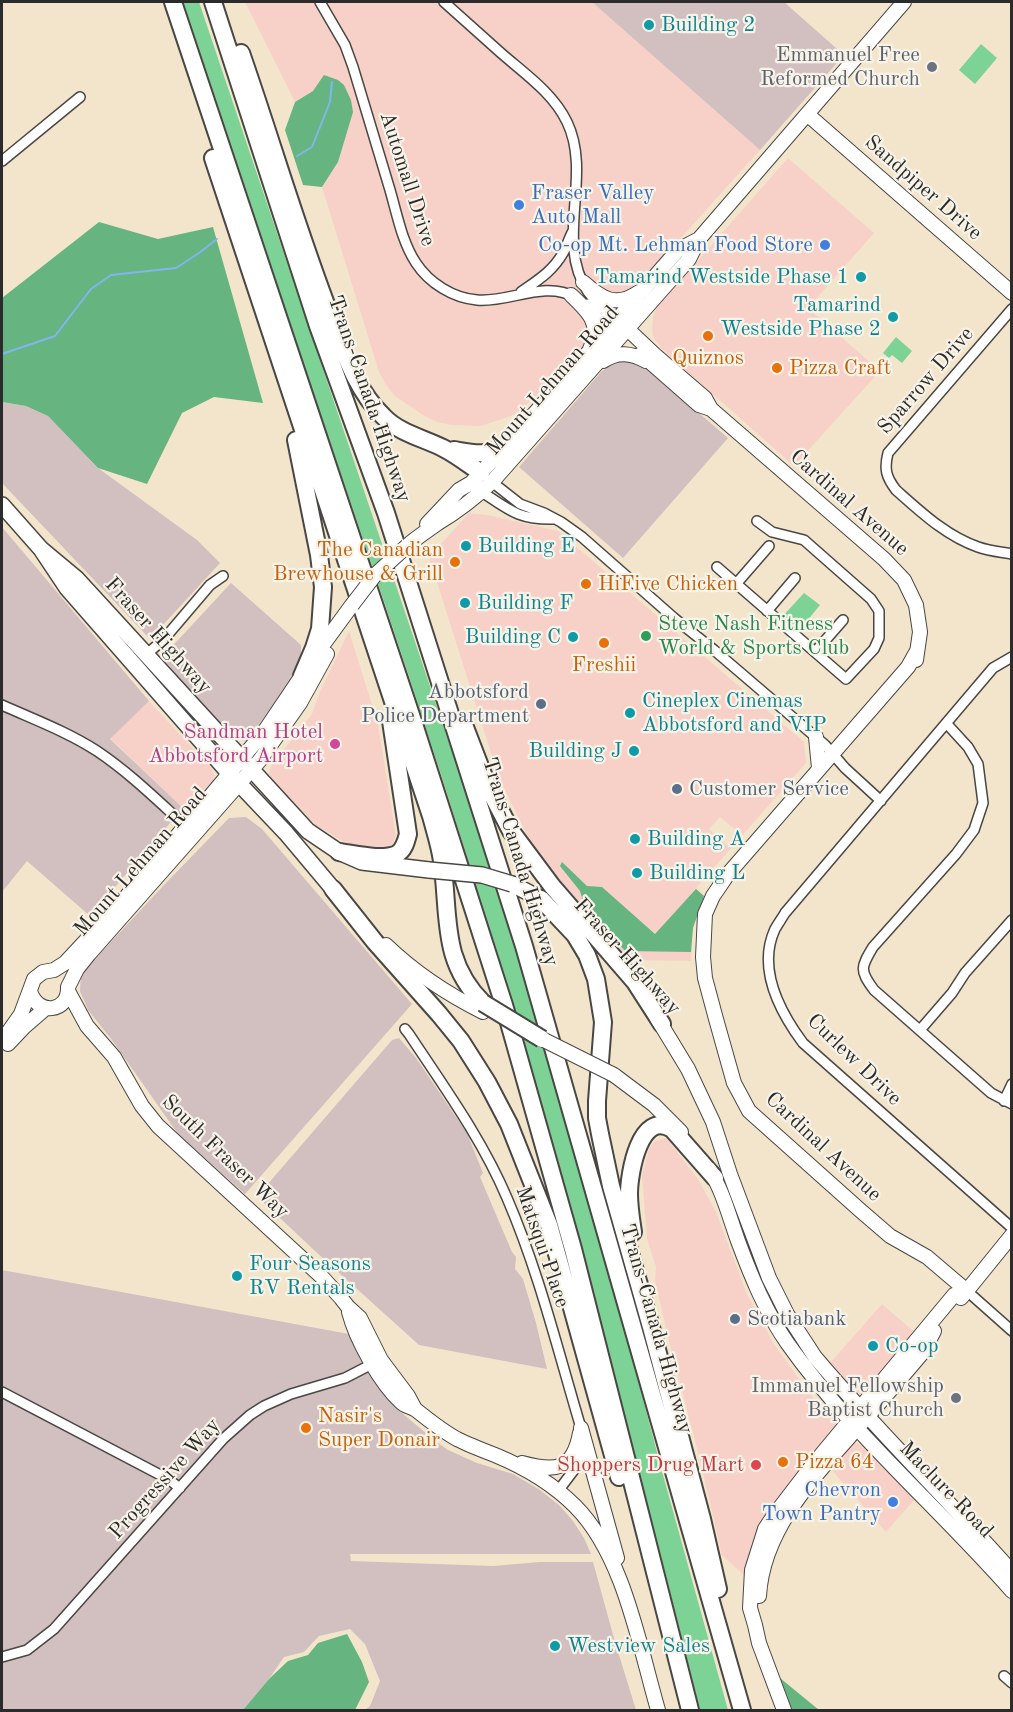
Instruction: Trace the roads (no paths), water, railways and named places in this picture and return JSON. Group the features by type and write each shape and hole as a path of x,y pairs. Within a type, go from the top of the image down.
{"highway":[{"path":"171,2 216,169 431,816 443,869 450,942 454,959 462,977 483,1007 542,1039"},
{"path":"171,2 414,724 504,1005 573,1249 690,1710"},
{"name":"Trans-Canada Highway","path":"213,2 318,326 386,513 524,946 743,1710"},
{"path":"223,2 268,130 317,283 352,371 368,399 389,422 397,428 459,456 481,483"},
{"path":"284,374 319,555 323,587 319,634 302,676"},
{"path":"442,447 479,455 506,447"},
{"path":"386,513 488,787 511,831 552,886 635,982 662,1024"},
{"path":"339,852 383,857 398,854 405,846 408,834 391,723 378,658"},
{"path":"333,889 375,942 461,1041 487,1082 509,1124 549,1225 633,1526 672,1639"},
{"path":"541,898 575,935 587,955 596,979 603,1022 597,1118 610,1186 651,1327 702,1519 743,1710"},
{"path":"651,1327 633,1237 628,1193 631,1171 649,1128 654,1125 666,1125 672,1129 715,1178"}],"main road":[{"name":"Mount Lehman Road","path":"619,328 648,306 688,259 699,239 904,2"},
{"name":"Sandpiper Drive","path":"807,114 1011,293"},
{"name":"Mount Lehman Road","path":"68,989 76,969 246,764 333,630 375,575 421,533 439,523 481,483 619,328 646,287 678,250 699,239"},
{"path":"583,282 604,299 614,300 631,297 646,287"},
{"path":"571,295 583,306 595,326 590,362 623,353 654,360"},
{"path":"648,306 643,328 654,360"},
{"name":"Cardinal Avenue","path":"619,328 654,360 705,398 711,409 884,559 904,580 916,606 920,632 917,651 908,667 734,879 718,900 704,932"},
{"name":"Mount Lehman Road","path":"481,483 506,447 590,362"},
{"name":"Fraser Highway","path":"2,505 41,549 67,588 234,778 286,833 333,889 377,935 418,974 444,991 483,1007"},
{"name":"Fraser Highway","path":"41,549 77,579 308,831 339,852 362,862 468,873 512,884 559,909 572,921 662,1024 688,1069 713,1122 773,1287 787,1314 815,1357 858,1417"},
{"name":"Mount Lehman Road","path":"246,764 271,746 300,703 345,617"},
{"path":"816,737 819,768"},
{"name":"Cardinal Avenue","path":"836,756 819,768 728,874 713,896 705,914 703,957 705,978 735,1083 749,1111 890,1236 927,1257 967,1291"},
{"name":"Mount Lehman Road","path":"49,971 60,967 72,957 190,829"},
{"path":"2,1041 21,1014 34,979 49,971 61,975 68,989 63,1002 58,1006 48,1008 2,1049"},
{"name":"South Fraser Way","path":"68,989 87,1026 114,1057 142,1106 158,1126 322,1277 341,1298 348,1307 352,1323 377,1362 386,1385 402,1403 457,1439 529,1472 558,1491 582,1514 607,1551 618,1575 658,1710"},
{"path":"30,991 35,1003 48,1008"},
{"name":"South Fraser Way","path":"48,1008 69,1015 87,1026"},
{"path":"542,1039 614,1075 669,1119 697,1151 715,1178 762,1299 775,1325 819,1385 858,1417"},
{"path":"784,1710 759,1643 750,1608 750,1589 759,1559 783,1520 858,1417 954,1295 967,1291 1011,1235"},
{"name":"Maclure Road","path":"858,1417 1011,1572"},
{"name":"Maclure Road","path":"858,1417 903,1477 980,1555 1011,1591"},
{"path":"496,1455 529,1465 558,1467 575,1454 581,1428"},
{"path":"581,1428 631,1615"}],"street":[{"name":"Automall Drive","path":"320,2 345,45 403,234 416,263 446,291 472,300 490,301 548,290 571,295 619,328"},
{"name":"Automall Drive","path":"444,2 540,87 555,103 568,123 575,146 578,176 574,229 579,274 589,293 619,328"},
{"path":"2,161 80,97"},
{"name":"Automall Drive","path":"517,295 540,280 553,267 564,251 574,229"},
{"name":"Sparrow Drive","path":"1011,309 888,453 885,465 886,473 896,490 948,533 981,548 1011,554"},
{"path":"481,483 510,511 528,518 554,519"},
{"path":"481,483 561,522 582,537 816,737 881,801"},
{"path":"717,567 846,679 874,649 879,638 879,611 871,599 804,540 772,532 757,522"},
{"path":"736,584 769,546"},
{"path":"147,654 164,639 210,585 223,576"},
{"path":"767,611 795,578"},
{"path":"815,652 843,620"},
{"name":"Curlew Drive","path":"1011,657 993,668 785,913 775,930 769,951 772,984 791,1027 803,1043 1011,1227"},
{"path":"2,705 59,730 96,750 190,829"},
{"path":"946,723 968,747 978,764 983,803 974,830 956,854 873,947 864,963 864,976 874,990 991,1093 1007,1102 1011,1084"},
{"path":"920,1030 1011,920"},
{"name":"Matsqui Place","path":"405,1029 466,1121 492,1168 531,1260 581,1428 583,1452 580,1462 558,1491"},
{"name":"Cardinal Avenue","path":"967,1291 1011,1332"},
{"name":"Progressive Way","path":"2,1657 27,1650 54,1629 223,1439 250,1415 291,1394 345,1378 377,1362"},
{"path":"2,1392 168,1479 180,1488"}],"waterway":[{"path":"297,156 312,147 330,102 332,82"},
{"path":"2,354 55,336 91,289 111,275 176,268 217,239"}],"place":[{"name":"Building 2","path":"649,25"},
{"name":"Emmanuel Free Reformed Church","path":"932,67"},
{"name":"Fraser Valley Auto Mall","path":"519,205"},
{"name":"Co-op Mt. Lehman Food Store","path":"825,245"},
{"name":"Tamarind Westside Phase 1","path":"861,277"},
{"name":"Tamarind Westside Phase 2","path":"893,317"},
{"name":"Quiznos","path":"708,336"},
{"name":"Pizza Craft","path":"777,368"},
{"name":"Building E","path":"466,546"},
{"name":"The Canadian Brewhouse & Grill","path":"455,562"},
{"name":"HiFive Chicken","path":"586,584"},
{"name":"Building F","path":"465,603"},
{"name":"Steve Nash Fitness World & Sports Club","path":"646,636"},
{"name":"Building C","path":"573,637"},
{"name":"Freshii","path":"604,643"},
{"name":"Abbotsford Police Department","path":"541,704"},
{"name":"Cineplex Cinemas Abbotsford and VIP","path":"630,713"},
{"name":"Sandman Hotel Abbotsford Airport","path":"335,744"},
{"name":"Building J","path":"634,751"},
{"name":"Customer Service","path":"677,789"},
{"name":"Building A","path":"635,839"},
{"name":"Building L","path":"637,873"},
{"name":"Four Seasons RV Rentals","path":"237,1276"},
{"name":"Scotiabank","path":"735,1319"},
{"name":"Co-op","path":"873,1346"},
{"name":"Immanuel Fellowship Baptist Church","path":"956,1398"},
{"name":"Nasir's Super Donair","path":"306,1428"},
{"name":"Pizza 64","path":"783,1462"},
{"name":"Shoppers Drug Mart","path":"756,1465"},
{"name":"Chevron Town Pantry","path":"893,1502"},
{"name":"Westview Sales","path":"555,1646"}]}
